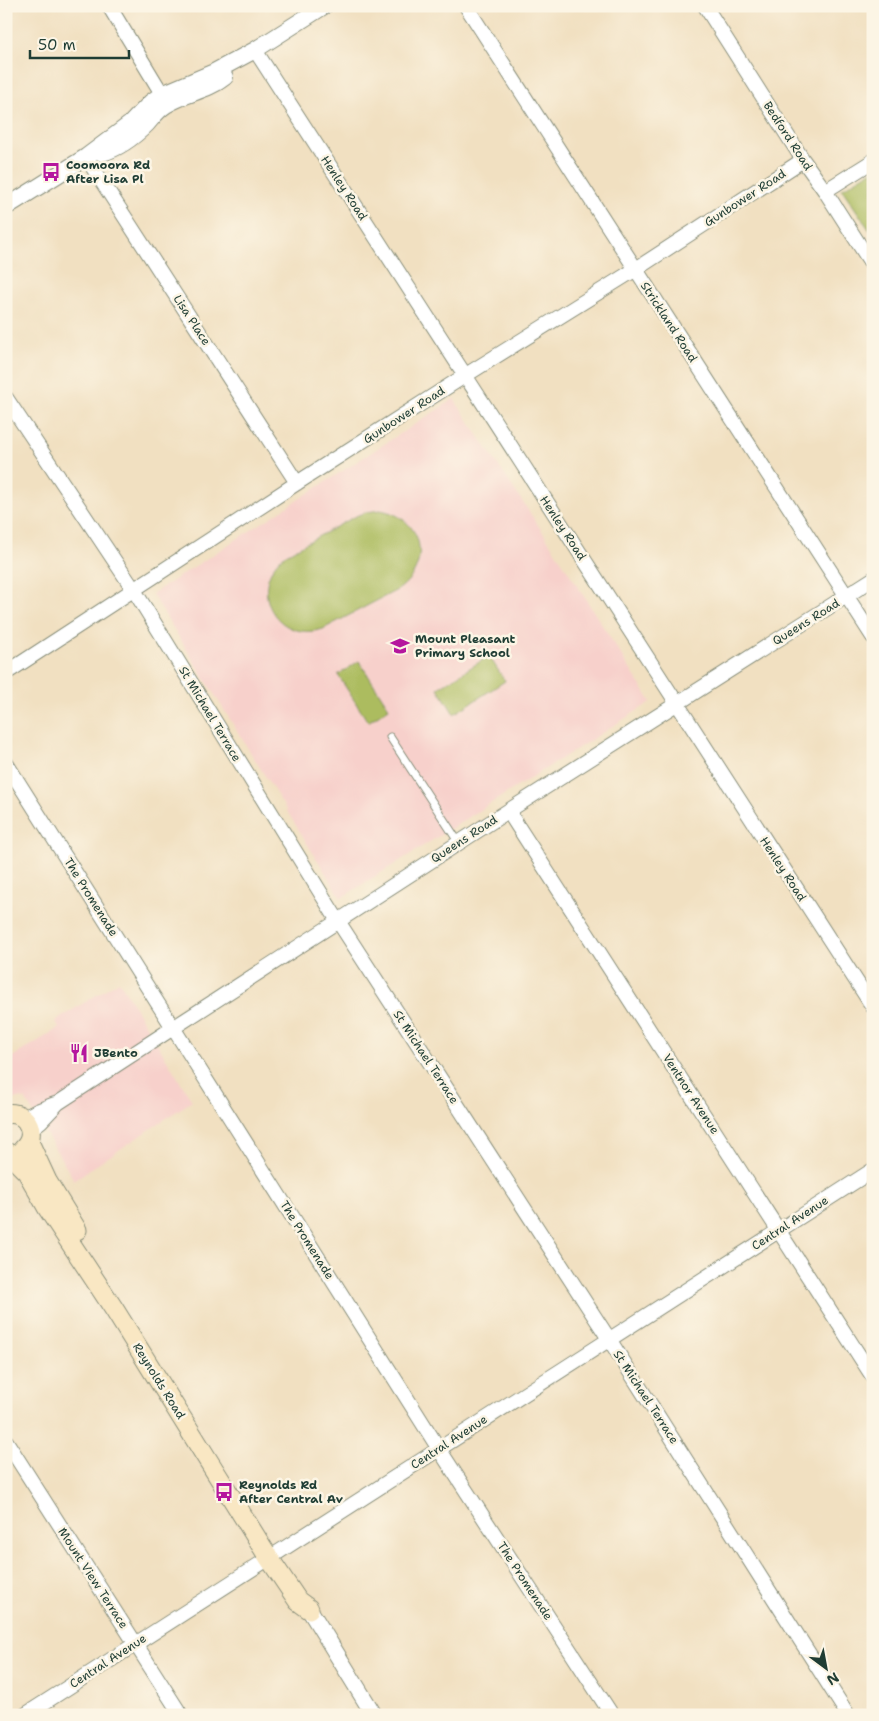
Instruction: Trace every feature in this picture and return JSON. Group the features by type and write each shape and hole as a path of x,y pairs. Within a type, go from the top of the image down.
{"main road":[{"name":"Reynolds Road","path":"7,1153 21,1151 18,1120"},
{"name":"Reynolds Road","path":"18,1120 47,1180 54,1206"},
{"name":"Reynolds Road","path":"7,1153 27,1172 54,1206 119,1306 274,1555 306,1596 309,1609"}],"street":[{"path":"109,6 165,99"},
{"path":"6,208 86,157 114,150 140,131 165,99 211,87 255,50 324,6"},
{"name":"Strickland Road","path":"466,6 873,637"},
{"name":"Bedford Road","path":"705,6 873,266"},
{"name":"Henley Road","path":"255,50 466,375 676,705 873,1007"},
{"name":"Lisa Place","path":"86,157 298,483"},
{"name":"Gunbower Road","path":"6,673 466,375 636,270 803,160"},
{"path":"825,191 873,161"},
{"name":"St Michael Terrace","path":"6,398 134,590 338,921 609,1339 848,1715"},
{"name":"Queens Road","path":"18,1120 41,1121 58,1103 173,1028 508,811 873,579"},
{"name":"The Promenade","path":"6,762 439,1449 612,1715"},
{"name":"Ventnor Avenue","path":"508,811 873,1377"},
{"name":"Central Avenue","path":"25,1715 873,1170"},
{"name":"Mount View Terrace","path":"6,1441 181,1715"},
{"name":"Reynolds Road","path":"309,1609 374,1715"}],"lane":[{"path":"390,736 459,843"}],"shaded area":[{"name":"Mount Pleasant Primary School","path":"454,399 552,546 651,702 341,898 152,594"},
{"path":"119,981 192,1101 74,1180 25,1099 17,1098 6,1105 6,1061 59,1028 55,1021"}],"green space":[{"path":"873,170 873,235 842,189"},
{"path":"380,510 395,514 414,531 419,555 410,579 399,589 323,629 306,631 291,628 279,620 271,609 267,595 268,581 274,567 286,554 358,515"},
{"path":"489,656 505,681 454,714 438,688"},
{"path":"359,661 389,708 368,722 338,675"}],"place":[{"name":"Coomoora Rd After Lisa Pl","path":"51,172"},
{"name":"Mount Pleasant Primary School","path":"400,646"},
{"name":"JBento","path":"79,1053"},
{"name":"Reynolds Rd After Central Av","path":"224,1492"}]}
